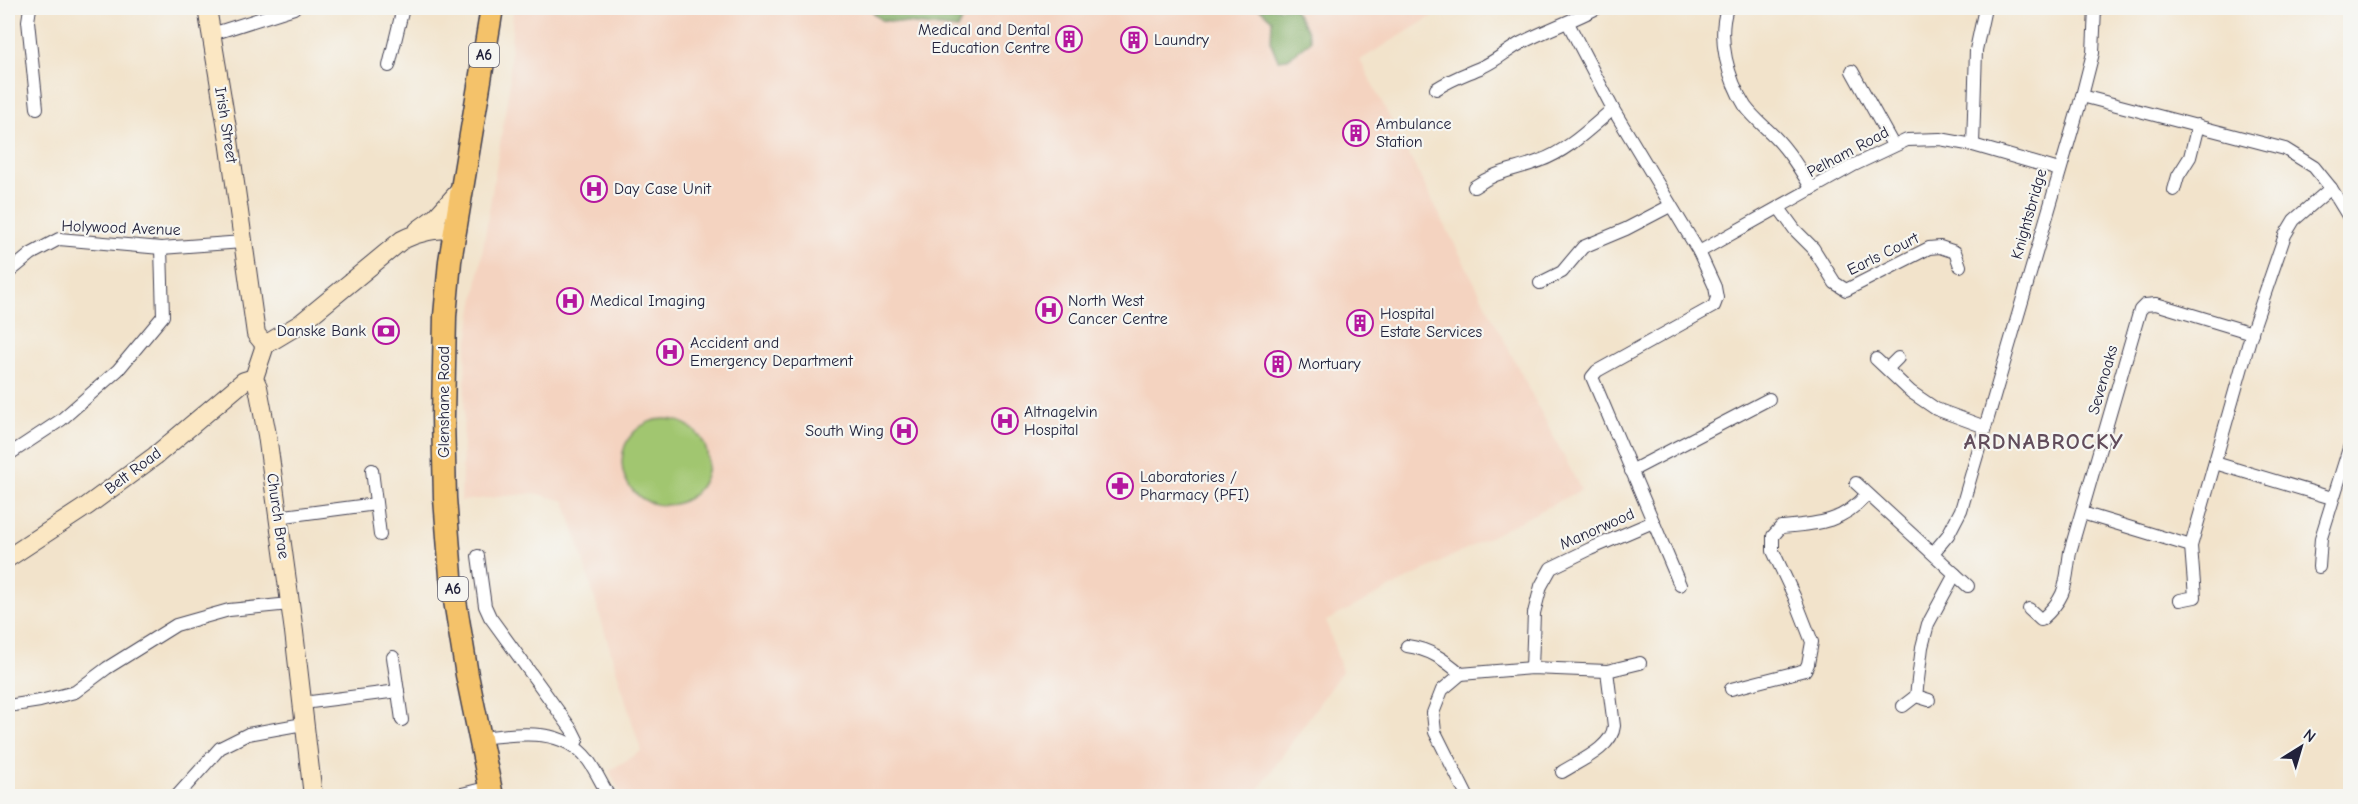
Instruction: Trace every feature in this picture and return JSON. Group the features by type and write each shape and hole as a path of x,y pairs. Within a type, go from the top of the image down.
{"highway":[{"name":"Glenshane Road","path":"491,792 456,612 445,498 443,417 445,316 462,188 492,8"}],"main road":[{"name":"Irish Street","path":"207,8 243,242"},
{"path":"254,378 265,345 300,324 387,252 436,217 462,188"},
{"path":"414,233 433,229 456,229"},
{"path":"243,242 256,334 265,345"},
{"name":"Church Brae","path":"254,378 258,387 267,435 313,796"},
{"name":"Belt Road","path":"8,558 87,506 155,456 244,381 254,378"}],"street":[{"path":"30,8 28,21 37,108"},
{"path":"212,34 294,8"},
{"path":"389,66 403,8"},
{"path":"1436,88 1454,77 1484,66 1550,28 1568,23 1597,8"},
{"path":"1727,8 1724,15 1723,41 1734,84 1746,106 1797,165 1812,189"},
{"path":"1973,145 1976,50 1985,8"},
{"name":"Knightsbridge","path":"1933,553 1957,519 1985,427 2082,96 2092,53 2095,8"},
{"path":"1568,23 1613,109 1699,252 1715,287 1717,298 1714,306 1598,371 1592,377 1680,585"},
{"path":"1852,71 1893,145"},
{"path":"2082,96 2285,149 2314,167 2331,188 2350,219"},
{"path":"1474,187 1489,176 1540,161 1557,153 1613,109"},
{"path":"2174,190 2178,176 2190,157 2198,125"},
{"name":"Pelham Road","path":"1699,252 1893,145 1907,140 1931,139 1973,145 2059,170"},
{"path":"2180,600 2195,597 2191,546 2252,333 2284,235 2294,220 2331,188"},
{"path":"1540,282 1562,272 1583,247 1626,229 1670,206"},
{"name":"Earls Court","path":"1779,208 1795,230 1813,248 1835,283 1846,290 1929,248 1940,247 1955,252 1960,266"},
{"name":"Holywood Avenue","path":"8,273 31,254 59,239 161,248 243,242"},
{"path":"8,455 61,420 118,370 163,316 161,248"},
{"name":"Sevenoaks","path":"2029,609 2042,620 2058,605 2064,591 2070,552 2140,310 2145,305 2156,304 2252,333"},
{"path":"1888,368 1898,358"},
{"path":"1876,359 1911,392 1936,409 1985,427"},
{"path":"1631,471 1769,399"},
{"path":"2319,567 2320,538 2350,445"},
{"path":"2215,463 2332,498"},
{"path":"372,470 380,535"},
{"path":"1856,483 1968,586"},
{"path":"1731,689 1804,670 1808,664 1812,642 1773,551 1773,536 1781,527 1822,523 1831,519 1855,508 1867,494"},
{"path":"277,517 376,504"},
{"path":"2082,513 2191,546"},
{"name":"Manorwood","path":"1532,668 1534,613 1541,586 1551,568 1653,522"},
{"path":"478,556 486,606 490,617 572,730 577,740 573,746"},
{"path":"1903,706 1916,696 1922,647 1928,624 1954,574"},
{"path":"8,706 75,692 107,668 176,625 229,610 290,604"},
{"path":"1407,646 1435,654 1461,674"},
{"path":"393,657 402,720"},
{"path":"1467,796 1435,732 1433,713 1442,690 1461,674 1532,668 1607,671 1640,663"},
{"path":"1562,772 1605,744 1613,735 1614,726 1607,671"},
{"path":"303,704 398,691"},
{"path":"1916,696 1929,700"},
{"path":"177,796 220,748 248,734 303,724"},
{"path":"480,738 536,734 558,739 573,746 588,760 609,796"},
{"path":"454,796 491,792"}],"shaded area":[{"name":"Altnagelvin Hospital","path":"513,8 1446,8 1360,60 1581,490 1326,621 1342,671 1254,796 622,796 609,771 641,751 565,501 534,493 461,501 466,353 509,88"}],"green space":[{"path":"872,8 969,8 957,29 881,20 872,12"},
{"path":"1259,8 1293,8 1307,29 1311,41 1287,59 1278,60 1271,43 1272,20"},
{"path":"665,419 689,426 701,438 708,462 701,486 689,498 665,505 641,498 629,486 622,462 629,438 641,426"}],"place":[{"name":"Medical and Dental Education Centre","path":"1069,39"},
{"name":"Laundry","path":"1134,40"},
{"name":"Ambulance Station","path":"1356,133"},
{"name":"Day Case Unit","path":"594,189"},
{"name":"Medical Imaging","path":"570,301"},
{"name":"North West Cancer Centre","path":"1049,310"},
{"name":"Hospital Estate Services","path":"1360,323"},
{"name":"Danske Bank","path":"386,331"},
{"name":"Accident and Emergency Department","path":"670,352"},
{"name":"Mortuary","path":"1278,364"},
{"name":"Altnagelvin Hospital","path":"1005,421"},
{"name":"South Wing","path":"904,431"},
{"name":"Laboratories / Pharmacy (PFI)","path":"1120,486"}],"district":[{"name":"ARDNABROCKY","path":"2044,442"}]}
